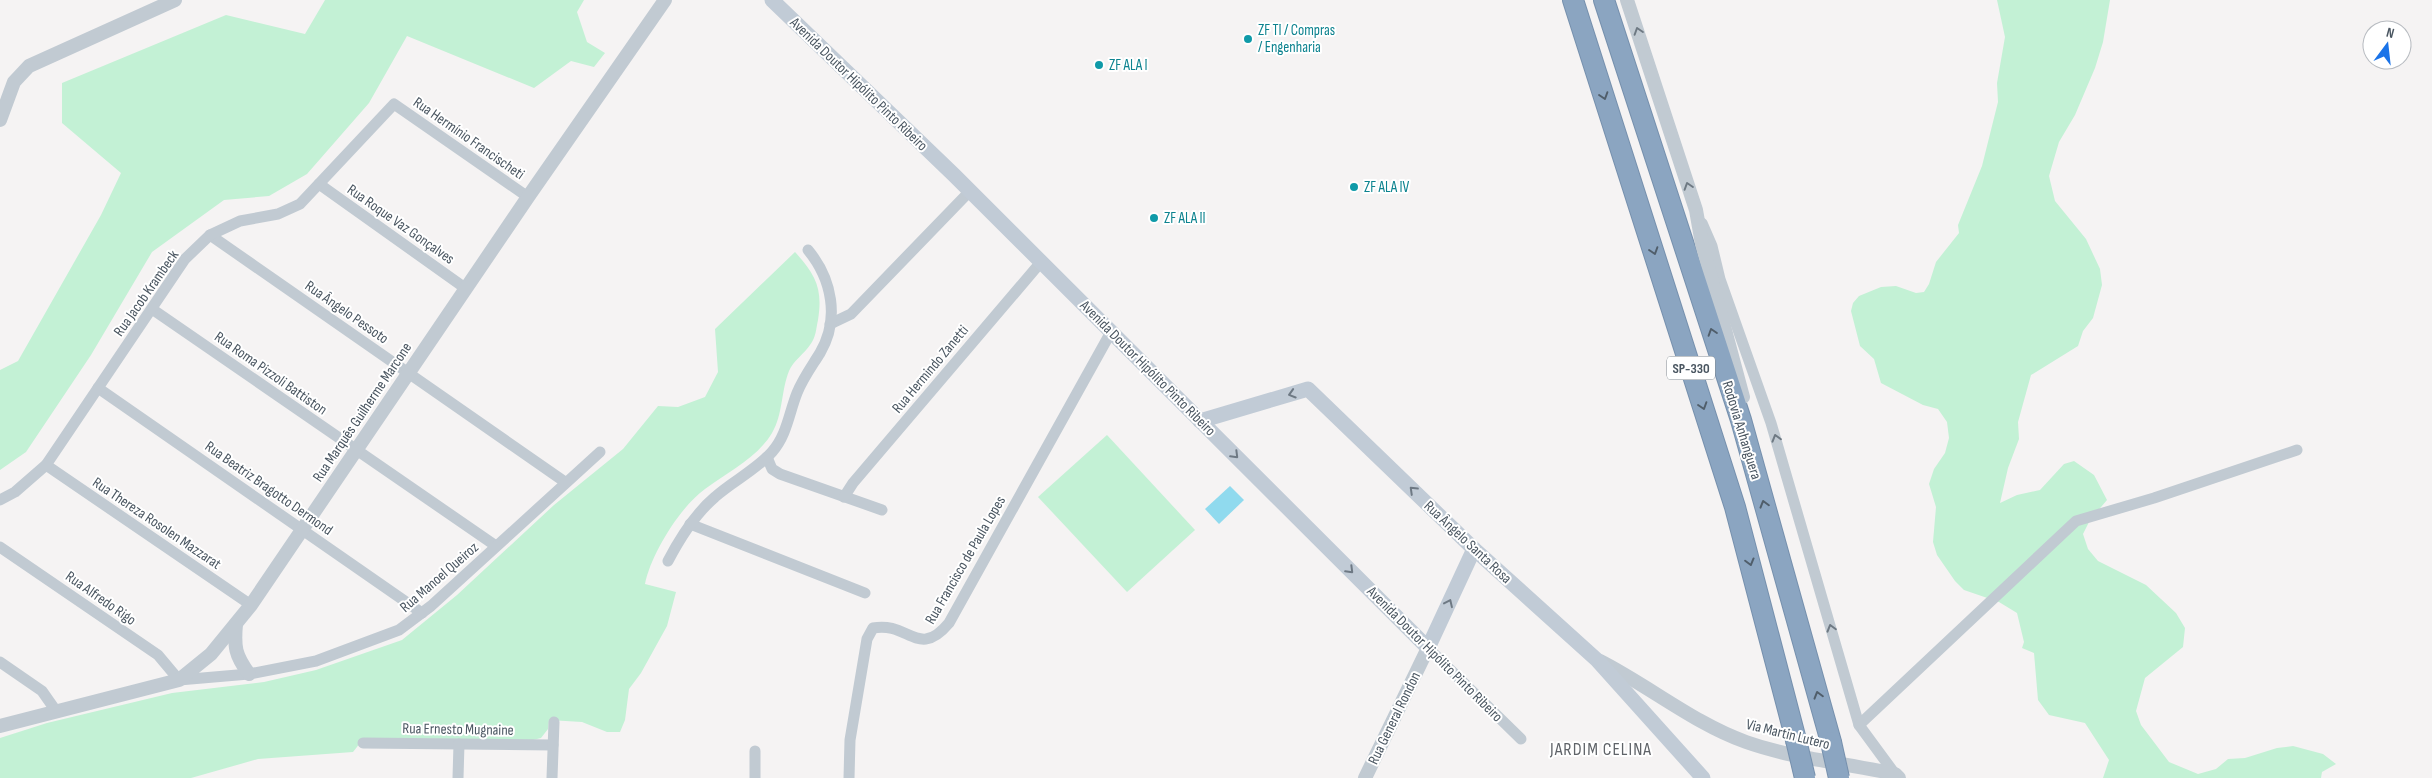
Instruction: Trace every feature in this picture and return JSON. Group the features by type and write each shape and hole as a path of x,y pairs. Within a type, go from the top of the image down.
{"highway":[{"path":"1564,0 1596,72"},
{"name":"Rodovia Anhanguera","path":"1573,0 1735,507 1805,778"},
{"name":"Rodovia Anhanguera","path":"1604,0 1740,420 1831,742 1839,778"}],"main road":[{"name":"Avenida Doutor Hipólito Pinto Ribeiro","path":"772,0 970,191 1428,648"},
{"name":"Rua Ângelo Santa Rosa","path":"1200,421 1308,389 1474,549 1597,660 1703,778"},
{"name":"Rua General Rondon","path":"1428,648 1474,549"}],"street":[{"path":"0,120 14,82 28,66 175,0"},
{"name":"Rua Marquês Guilherme Marcone","path":"0,726 178,680 211,654 251,605 465,288 665,0"},
{"path":"1627,0 1696,210 1712,246 1720,279 1771,423 1860,725 1897,776"},
{"name":"Rua Hermínio Francischeti","path":"394,104 528,197"},
{"name":"Rua Jacob Krambeck","path":"0,500 15,492 46,465 185,259 210,235 240,221 278,214 300,204 394,104"},
{"name":"Rua Roque Vaz Gonçalves","path":"319,184 465,288"},
{"path":"830,324 851,314 970,191"},
{"path":"1696,210 1702,244 1743,399 1740,420"},
{"name":"Rua Ângelo Pessoto","path":"210,235 564,482"},
{"path":"668,561 690,524 715,496 766,457 777,445 786,430 798,392 825,344 830,324 831,303 828,284 820,266 808,250"},
{"name":"Rua Hermindo Zanetti","path":"844,497 853,483 1041,262"},
{"name":"Rua Roma Pizzoli Battiston","path":"152,309 496,546"},
{"name":"Rua Francisco de Paula Lopes","path":"849,778 850,740 867,639 873,628 885,625 923,640 938,637 949,623 1111,332"},
{"name":"Rua Beatriz Bragotto Dermond","path":"98,388 422,614"},
{"path":"1860,725 2076,521 2154,498 2297,450"},
{"name":"Rua Manoel Queiroz","path":"178,680 249,674 316,661 399,630 422,614 564,482 600,452"},
{"path":"766,457 772,469 780,474 882,510"},
{"name":"Rua Thereza Rosolen Mazzarat","path":"46,465 251,605"},
{"path":"690,524 866,593"},
{"name":"Rua Alfredo Rigo","path":"0,546 158,655 178,680"},
{"path":"236,624 234,643 238,658 249,674"},
{"name":"Avenida Doutor Hipólito Pinto Ribeiro","path":"1428,648 1521,739"},
{"name":"Rua General Rondon","path":"1365,778 1428,648"},
{"name":"Via Martin Lutero","path":"1597,660 1629,676 1707,723 1748,742 1821,761 1897,776"},
{"path":"0,662 42,692 56,711"},
{"path":"552,778 554,722"},
{"name":"Rua Ernesto Mugnaine","path":"363,744 553,745"},
{"path":"458,778 459,744"},
{"path":"755,751 755,778"}],"green space":[{"path":"325,0 584,0 577,12 587,42 605,53 594,67 571,61 534,88 407,36 369,103 307,174 269,196 224,200 152,252 91,355 26,452 0,470 0,370 18,361 101,215 121,173 62,123 62,83 226,15 305,34"},
{"path":"1997,0 2110,0 2103,42 2095,68 2075,115 2059,142 2049,176 2055,201 2086,239 2100,269 2102,285 2093,318 2083,331 2078,346 2031,375 2018,422 2019,439 2008,468 2000,503 2017,495 2040,490 2064,464 2074,461 2094,475 2107,500 2090,520 2083,534 2088,549 2098,561 2146,585 2176,613 2185,628 2183,647 2145,678 2136,711 2141,725 2169,762 2198,774 2216,769 2228,759 2245,758 2277,748 2293,746 2323,754 2336,764 2322,772 2321,778 2103,778 2109,760 2085,723 2049,715 2038,700 2034,653 2022,648 2024,642 2017,613 1999,602 1964,590 1955,581 1937,555 1933,542 1936,507 1929,484 1934,469 1945,453 1949,438 1947,422 1938,409 1923,405 1881,383 1874,359 1860,346 1851,311 1853,303 1859,296 1881,287 1896,286 1916,293 1924,292 1929,284 1936,262 1959,233 1958,225 1982,166 1998,102 1997,83 2005,37"},
{"path":"795,252 813,275 818,291 819,309 815,336 789,371 776,426 766,442 742,464 695,497 668,532 653,559 645,584 676,592 667,626 641,673 629,689 625,720 620,732 607,732 582,722 549,720 548,729 541,738 533,740 364,738 353,752 258,759 191,778 0,778 0,738 47,723 172,693 264,682 316,670 402,640 457,595 554,505 623,449 658,406 678,407 705,397 718,372 715,329"},
{"path":"1107,435 1195,530 1127,592 1038,497"}],"water":[{"path":"1230,486 1244,500 1219,524 1205,509"}],"place":[{"name":"ZF TI / Compras / Engenharia","path":"1248,39"},
{"name":"ZF ALA I","path":"1099,65"},
{"name":"ZF ALA IV","path":"1354,187"},
{"name":"ZF ALA II","path":"1154,218"}],"district":[{"name":"JARDIM CELINA","path":"1601,749"}]}
